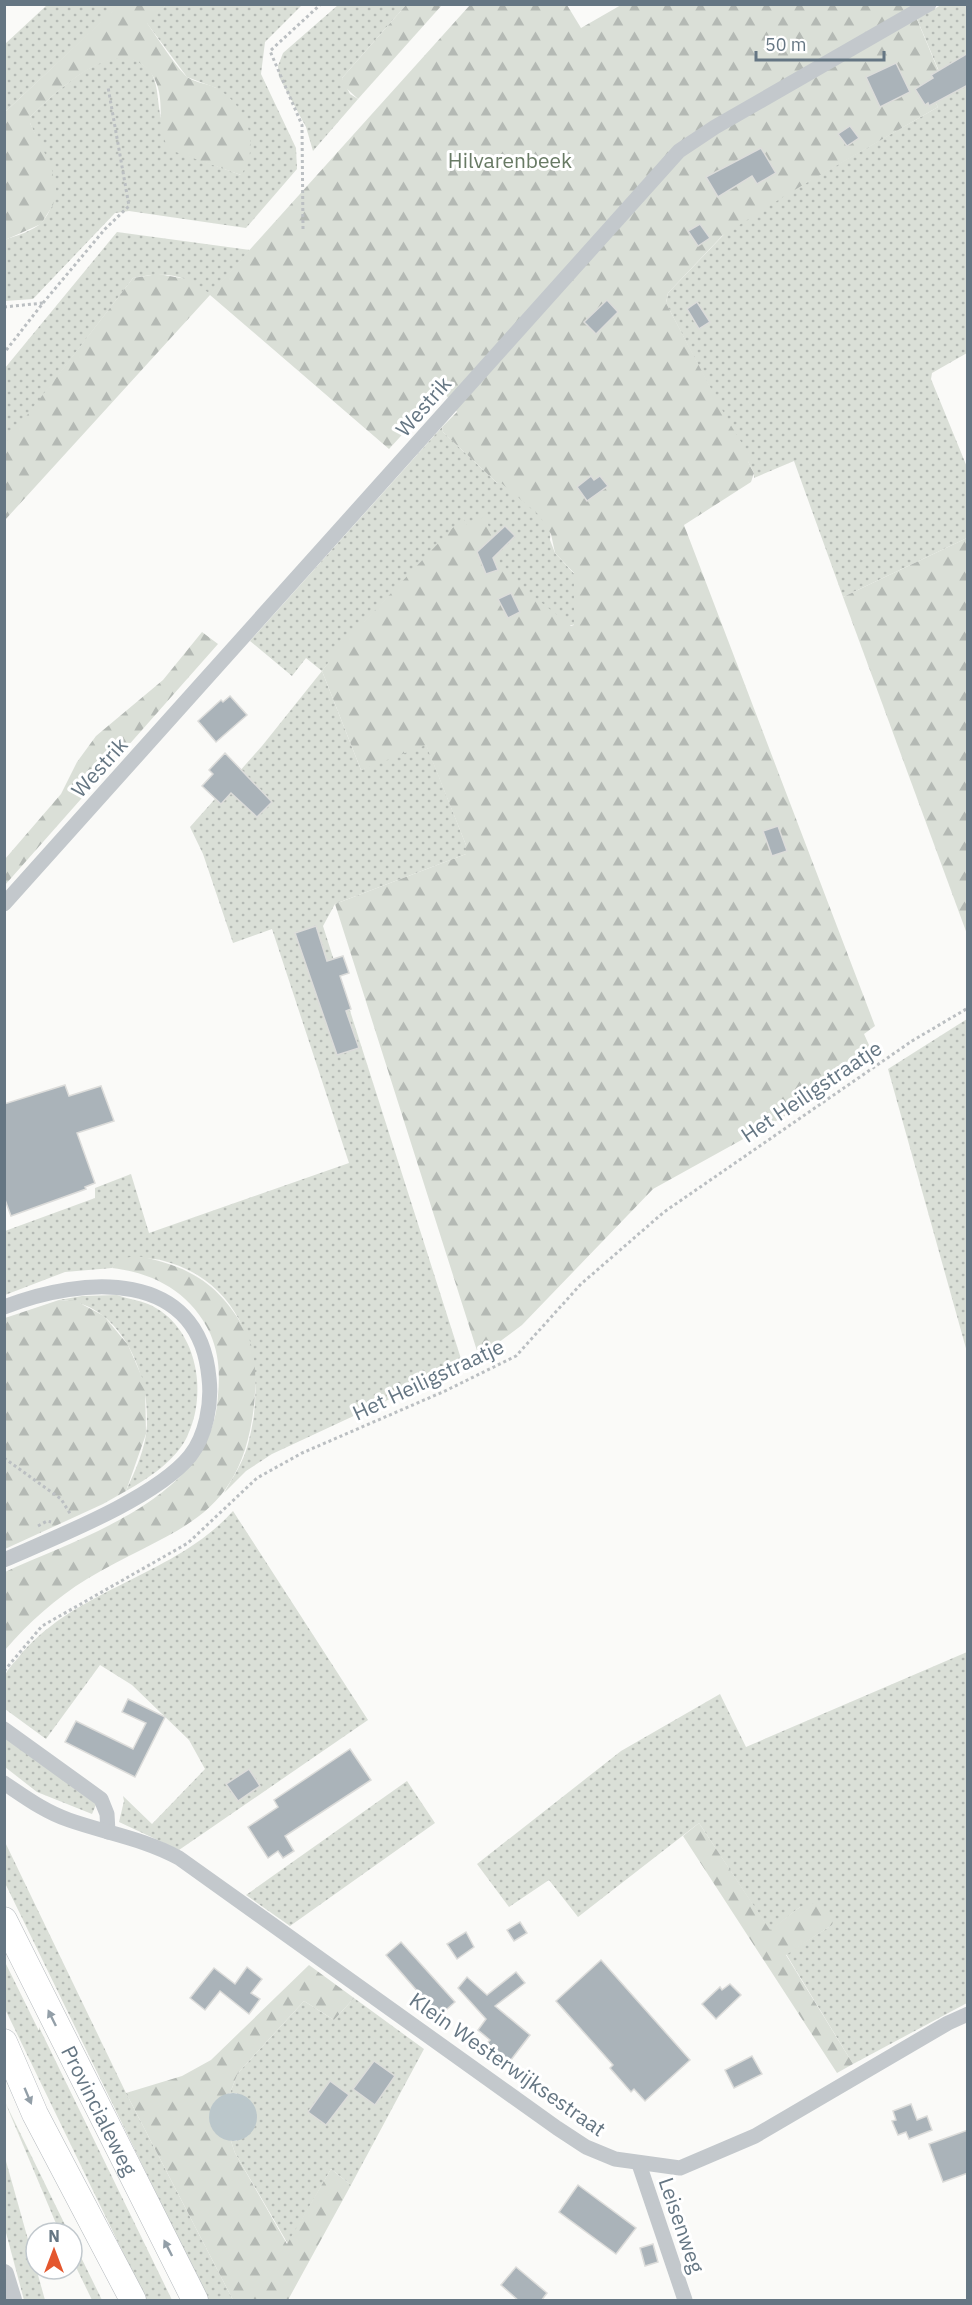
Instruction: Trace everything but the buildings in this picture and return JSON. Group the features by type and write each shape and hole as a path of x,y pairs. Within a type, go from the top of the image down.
{"highway":[{"name":"Provincialeweg","path":"4,1920 195,2301"},
{"path":"4,2042 35,2114 133,2301"}],"street":[{"name":"Westrik","path":"4,904 679,152 715,127 929,4"},
{"path":"4,1307 34,1296 88,1286 131,1289 162,1300 191,1321 207,1355 211,1395 207,1418 191,1455 163,1483 4,1560"},
{"path":"4,1729 101,1799 107,1814 108,1832"},
{"name":"Klein Westerwijksestraat","path":"4,1783 35,1804 67,1819 163,1849 179,1858 557,2128 586,2147 615,2159 680,2168 755,2136 948,2023 968,2014"},
{"name":"Leisenweg","path":"639,2164 685,2301"},
{"path":"4,2274 12,2301"}],"path":[{"path":"303,229 302,124 270,51 321,4"},
{"path":"4,353 105,229 129,206 108,87"},
{"path":"4,307 43,303"},
{"name":"Het Heiligstraatje","path":"4,1671 42,1626 188,1543 257,1478 302,1453 444,1391 516,1356 581,1284 664,1212 912,1041 968,1008"},
{"path":"4,1458 61,1499 78,1526"},
{"path":"37,1527 47,1521 78,1526"}],"green space":[{"path":"120,4 166,5 147,23 185,75 192,80 216,88 236,104 248,126 250,151 247,163 241,175 170,150 163,136 157,84 149,70 129,59 114,59 99,64 67,84 30,117 30,123 51,166 56,189 53,205 41,224 5,240 5,112"},
{"path":"47,5 120,5 5,112 5,44"},
{"path":"166,5 302,5 265,42 261,74 296,148 297,169 246,228 129,211 115,213 33,299 5,301 4,240 39,225 49,211 53,199 51,173 30,123 30,117 83,72 114,58 129,58 142,64 151,72 156,85 162,122 170,149 241,175 216,88 187,77 146,22"},
{"path":"338,5 406,5 342,78 350,94 358,99 313,151 306,127 279,77 278,66 283,53"},
{"path":"406,5 442,5 358,99 344,86 342,78"},
{"name":"Hilvarenbeek","path":"470,5 567,5 581,28 621,5 911,5 946,89 933,98 938,107 791,192 722,236 668,293 666,303 727,419 751,458 748,461 754,473 751,482 684,525 875,1026 864,1034 874,1056 785,1116 653,1189 522,1325 479,1357 335,904 466,854 466,845 426,745 361,770 322,671 328,663 326,657 361,625 463,517 469,529 485,515 503,572 571,626 574,625 574,573 555,553 551,534 539,515 500,482 497,483 443,432 442,427 457,412 443,390 389,449 210,295 5,520 4,445 133,278 158,274 192,280 210,294"},
{"path":"941,5 967,5 967,353 932,373 931,379 967,467 967,538 843,597 794,461 754,478 754,473 666,303 668,293 732,226 938,107 933,98 946,88 917,19"},
{"path":"117,232 250,250 210,295 191,282 174,276 155,275 133,278 5,445 5,368"},
{"path":"442,427 443,432 497,483 500,481 552,512 550,540 555,553 578,578 583,623 549,629 472,538 463,518 341,647 322,671 306,658 292,676 250,641"},
{"path":"967,538 967,934 843,597"},
{"path":"202,632 218,644 5,885 5,859 61,794 77,762 96,736 163,680"},
{"path":"322,671 361,770 424,739 466,845 466,854 335,904 323,926 463,1365 272,1454 246,1471 224,1493 246,1450 254,1416 253,1359 245,1333 233,1309 215,1288 192,1272 153,1259 119,1259 112,1268 65,1272 5,1295 5,1231 95,1198 95,1188 131,1174 149,1233 349,1163 272,929 233,943 203,854 190,827 262,746"},
{"path":"967,1019 967,1352 888,1069"},
{"path":"137,1256 173,1266 202,1280 226,1303 247,1334 253,1351 255,1379 254,1406 246,1445 234,1476 218,1499 198,1517 174,1533 118,1561 64,1594 43,1611 5,1650 5,1572 70,1544 139,1509 169,1487 194,1461 211,1431 219,1379 217,1356 210,1333 193,1307 170,1287 143,1275 112,1268 118,1259"},
{"path":"117,1295 148,1304 165,1314 178,1327 188,1344 197,1381 194,1420 182,1446 161,1468 126,1491 142,1451 147,1425 147,1404 136,1362 127,1343 114,1326 98,1312 80,1303 59,1300 82,1296"},
{"path":"59,1300 76,1301 104,1316 128,1345 145,1384 146,1434 126,1491 5,1549 5,1318"},
{"path":"233,1511 368,1720 179,1850 119,1822 123,1796 152,1824 205,1769 189,1740 132,1685 100,1665 46,1739 5,1709 4,1681 7,1672 18,1658 41,1634 95,1598 182,1552 209,1533"},
{"path":"967,1652 967,2003 853,2064 786,1954 832,1925 800,1907 770,1931 699,1823 578,1917 549,1880 509,1907 477,1864 621,1751 720,1694 746,1747"},
{"path":"5,1729 98,1800 92,1814 37,1792 5,1767"},
{"path":"407,1781 435,1823 290,1926 246,1895"},
{"path":"699,1823 770,1930 800,1907 814,1903 833,1917 832,1925 786,1955 853,2064 837,2073 683,1836"},
{"path":"4,1840 126,2093 233,2300 208,2300 5,1883"},
{"path":"5,1962 172,2300 146,2300 5,2009"},
{"path":"309,1965 354,1998 334,2020 304,2001 238,2073 230,2093 215,2102 209,2117 231,2141 235,2153 287,2244 331,2169 351,2185 288,2300 233,2300 126,2093 182,2076 211,2060"},
{"path":"354,1998 424,2049 351,2185 331,2169 288,2244 235,2153 231,2141 237,2141 237,2093 230,2093 238,2073 304,2001 334,2020"},
{"path":"5,2102 63,2221 55,2221"},
{"path":"4,2154 24,2225 24,2281 40,2281 45,2300 24,2300 5,2229"},
{"path":"84,2263 102,2300 92,2300 83,2281"}],"shaded area":[{"path":"233,2093 250,2100 257,2117 250,2134 233,2141 216,2134 209,2117 216,2100"}]}
